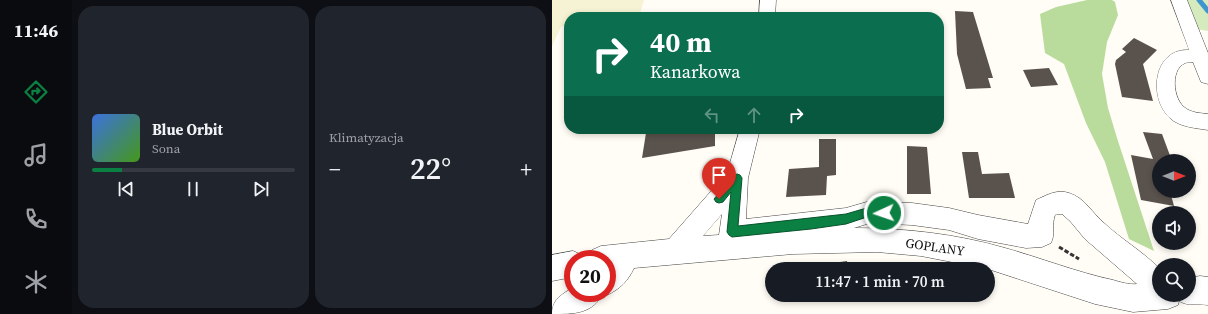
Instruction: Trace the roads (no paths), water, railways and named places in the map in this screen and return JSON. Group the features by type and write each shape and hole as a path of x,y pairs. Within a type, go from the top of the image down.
{"street":[{"path":"767,12 768,0"},
{"path":"1179,0 1208,77"},
{"path":"1201,57 1183,56 1174,61 1165,78 1168,100 1176,112 1192,120 1208,122"},
{"path":"749,134 737,178 731,240 846,219 870,212 912,214 949,219 978,227 1026,236 1042,235 1040,222 1045,208 1055,202 1067,203 1079,213 1094,230 1141,269 1152,281"},
{"path":"675,251 737,178"},
{"name":"GOPLANY","path":"616,258 675,251 731,240 844,240 921,244 1003,260 1095,290 1133,298 1152,296"},
{"path":"616,260 623,264 616,273"},
{"path":"552,268 564,266"},
{"path":"1196,291 1208,291"},
{"path":"563,314 576,302"}],"waterway":[{"path":"1199,0 1208,11"}]}
